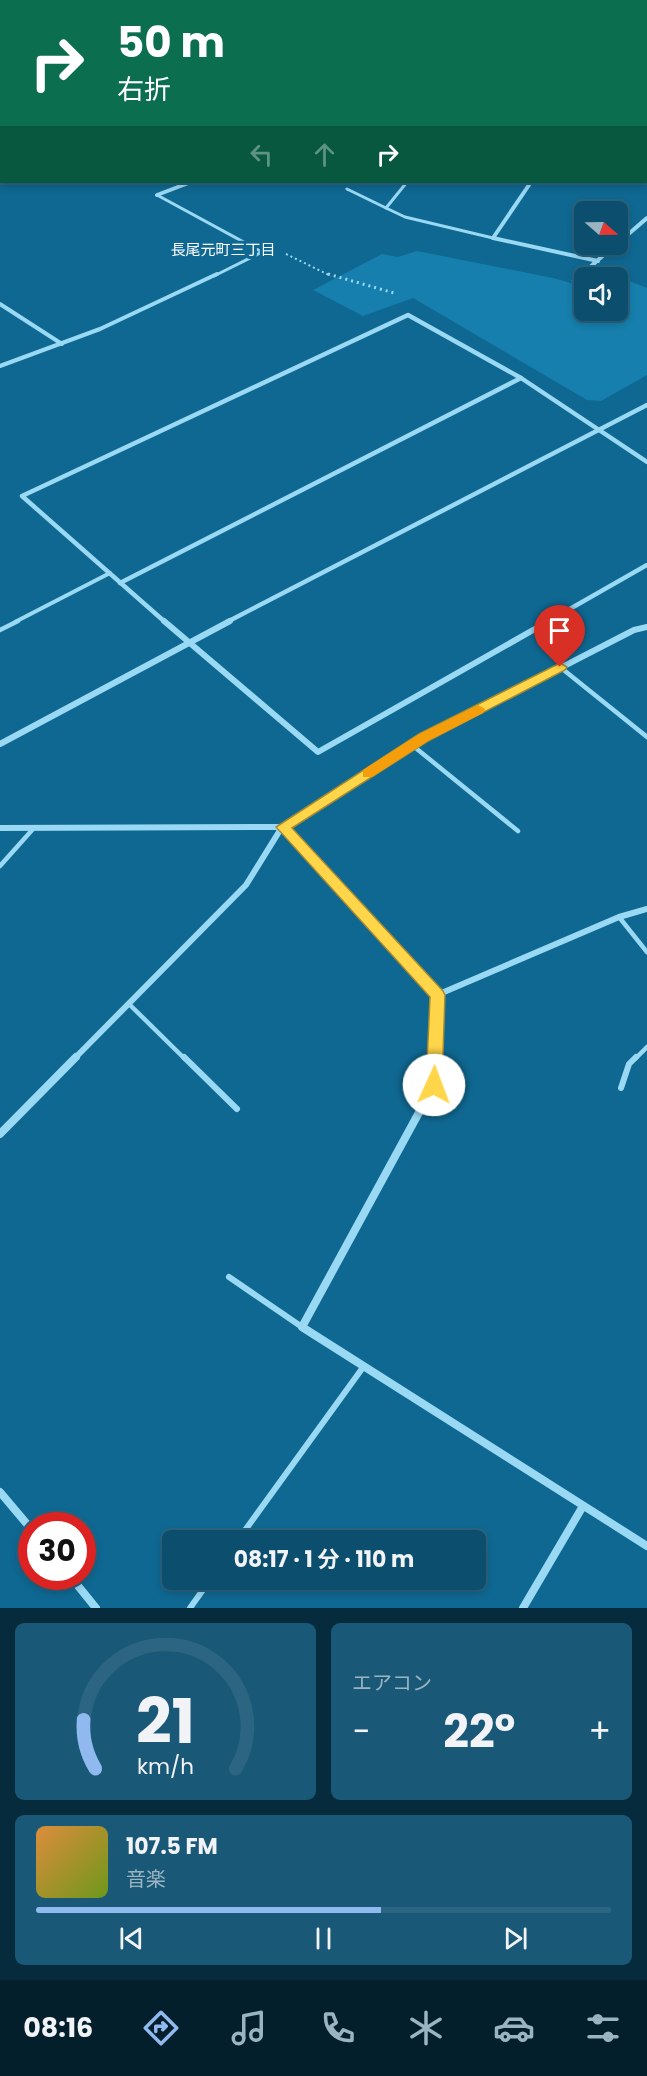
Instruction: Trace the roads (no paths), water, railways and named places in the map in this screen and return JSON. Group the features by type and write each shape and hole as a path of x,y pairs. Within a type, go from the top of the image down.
{"street":[{"path":"158,195 188,183"},
{"path":"530,183 493,238 598,261"},
{"path":"628,234 647,218"},
{"path":"591,267 605,255"},
{"path":"647,462 521,378 408,315 21,496 318,752 647,565"},
{"path":"120,583 521,378"},
{"path":"0,744 188,642 647,405"},
{"path":"0,1134 246,885 282,827 412,745 560,667 634,630 647,627"},
{"path":"0,828 282,827 437,995 434,1085 302,1327 647,1546"},
{"path":"437,995 619,918 647,909"},
{"path":"0,1492 18,1513"},
{"path":"523,1608 583,1506"},
{"path":"81,1590 96,1608"}],"lane":[{"path":"386,208 406,183"},
{"path":"347,189 405,217 493,238"},
{"path":"0,366 62,344 143,309 262,252 158,195"},
{"path":"0,304 62,344"},
{"path":"0,630 110,573"},
{"path":"560,667 647,737"},
{"path":"412,745 518,831"},
{"path":"0,866 33,829"},
{"path":"619,918 647,952"},
{"path":"129,1004 237,1109"},
{"path":"621,1088 629,1064 647,1047"},
{"path":"230,1277 302,1327"},
{"path":"245,1530 364,1366"},
{"path":"189,1608 202,1590"}],"district":[{"name":"長尾元町三丁目","path":"223,249"}]}
